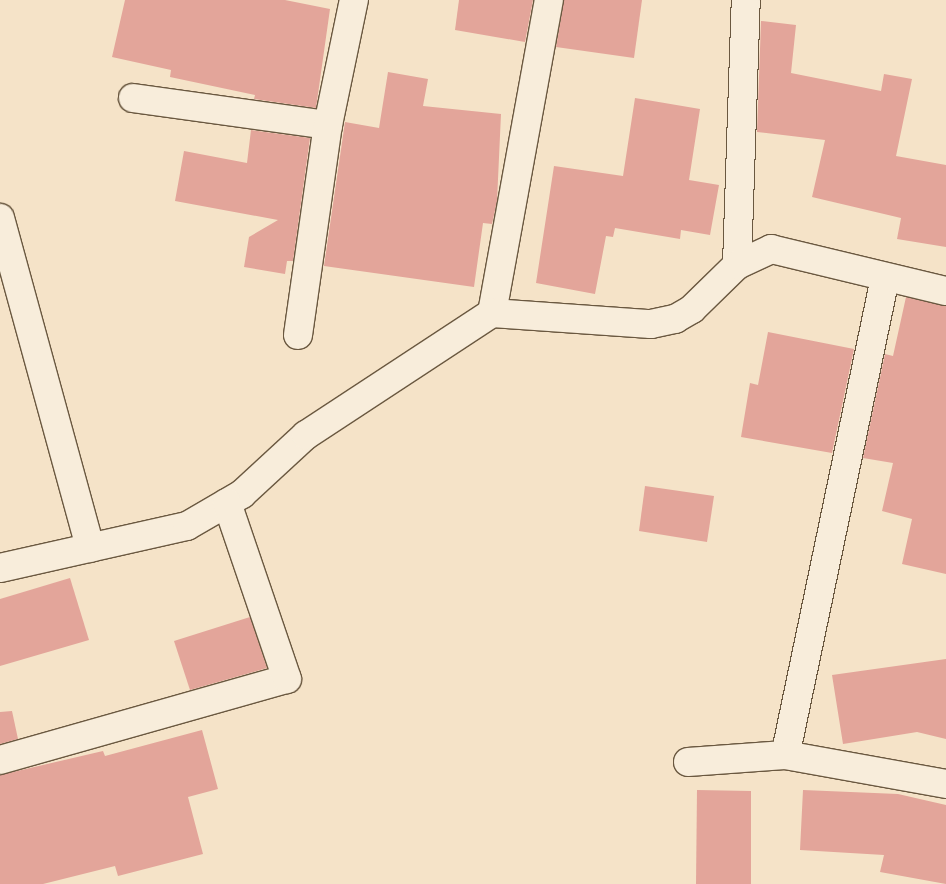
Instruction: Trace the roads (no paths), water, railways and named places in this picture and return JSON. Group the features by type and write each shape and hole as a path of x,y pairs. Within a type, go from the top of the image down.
{"street":[{"path":"298,335 328,125 354,0"},
{"path":"492,313 550,0"},
{"path":"737,265 746,0"},
{"path":"133,98 328,125"},
{"path":"0,218 90,548"},
{"path":"0,568 188,526 242,494 306,435 492,313 651,324 676,319 692,309 737,265 760,252 784,250 885,278 946,291"},
{"path":"785,755 885,278"},
{"path":"0,760 287,679 226,502"},
{"path":"688,762 785,755 946,784"}]}
